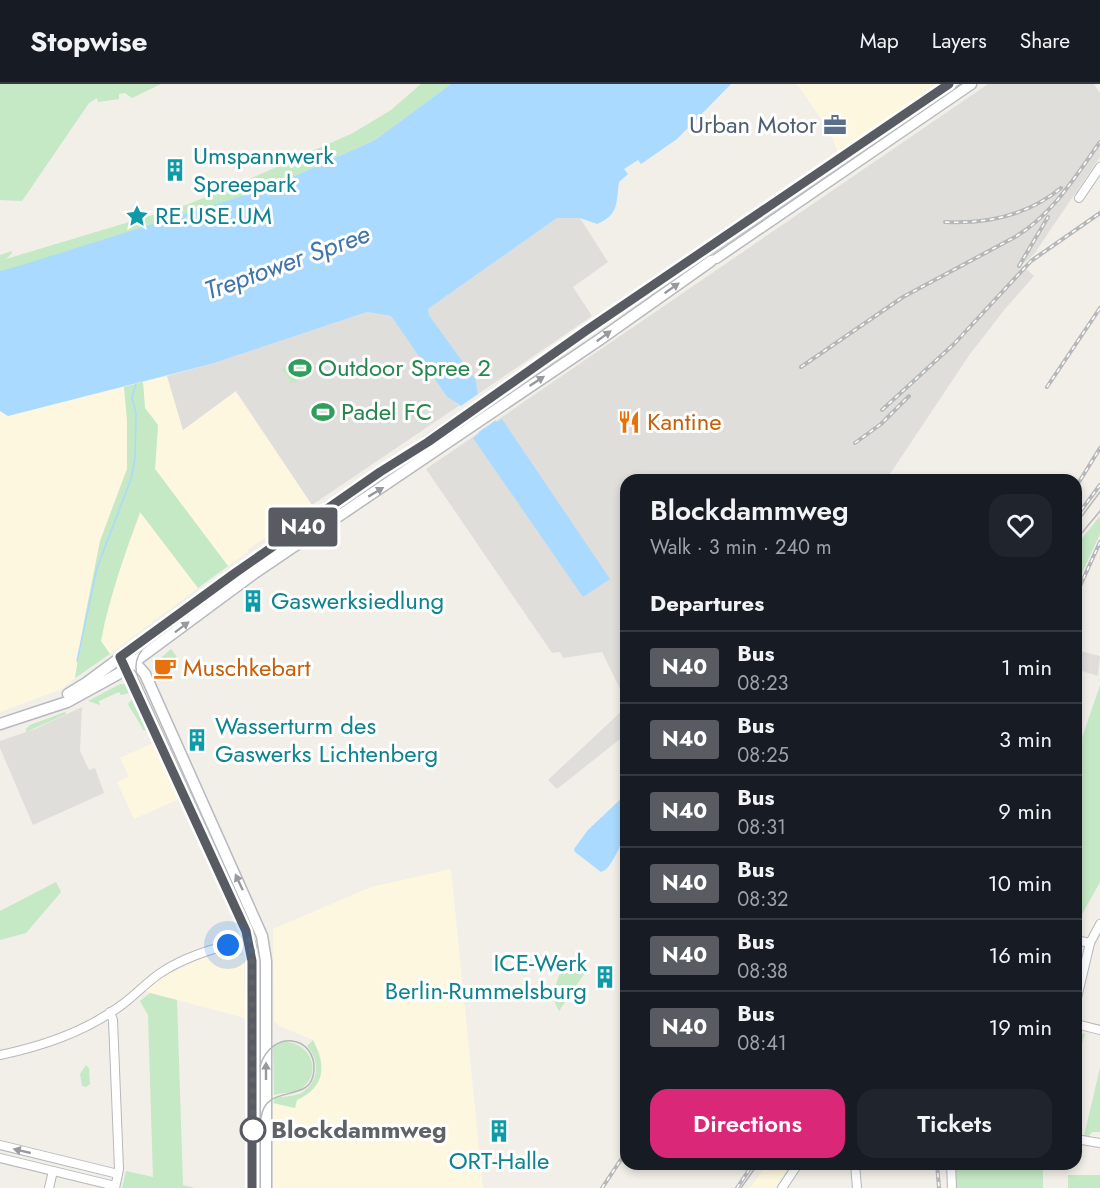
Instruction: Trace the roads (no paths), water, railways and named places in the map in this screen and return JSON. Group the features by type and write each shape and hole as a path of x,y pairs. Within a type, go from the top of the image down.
{"main road":[{"path":"710,255 949,84"},
{"path":"0,718 74,694 122,655 235,573 380,472 458,427 497,401 587,330 710,255 971,84"},
{"path":"0,724 38,713 131,666 256,572 398,478 458,427"},
{"path":"122,655 131,666 249,940 252,961 252,1188"},
{"path":"131,666 145,674 262,936 266,961 266,1188"},
{"path":"249,940 262,936"}],"street":[{"path":"1079,198 1100,167"},
{"path":"1082,977 1090,943 1100,924"},
{"path":"0,1055 54,1041 110,1012 165,970 203,954 249,940"},
{"path":"1082,941 1090,943"},
{"path":"0,1158 115,1187 118,1174 113,1020 110,1012"},
{"path":"1082,1026 1100,1030"},
{"path":"1082,1140 1100,1143"},
{"path":"0,1145 118,1174"},
{"path":"782,1188 794,1170"},
{"path":"856,1170 857,1188"},
{"path":"951,1170 952,1188"},
{"path":"49,1188 53,1171"}],"water":[{"name":"Treptower Spree","path":"451,84 731,84 677,139 641,164 638,160 624,169 628,174 619,182 617,202 609,217 597,224 580,218 557,218 428,309 429,315 476,380 478,394 497,422 502,419 610,579 583,597 473,438 479,433 460,405 447,397 391,316 367,312 211,364 8,416 0,411 0,271 268,188 375,140"},
{"path":"620,800 620,845 610,865 601,872 574,849 588,830"}],"waterway":[{"path":"77,661 97,568 131,479 135,459 136,414 132,397 136,384"}],"tram line":[{"path":"713,255 962,84"},
{"path":"258,1188 256,945 250,924 138,678 136,663 139,655 148,644 263,559 707,255"},
{"path":"1082,516 1100,492"},
{"path":"1082,533 1100,511"},
{"path":"260,1066 266,1054 274,1046 292,1041 308,1050 313,1059 314,1070 311,1081 306,1087 271,1100 265,1107 261,1118"},
{"path":"741,1188 754,1170"}],"railway":[{"path":"801,367 903,297 1028,228 1052,207 1100,142"},
{"path":"945,222 976,221 1006,216 1035,205 1061,188"},
{"path":"882,410 954,344 1031,261 1100,213"},
{"path":"1019,266 1048,217"},
{"path":"1047,387 1100,308"},
{"path":"855,443 881,424 909,396"},
{"path":"1082,477 1100,448"},
{"path":"1082,509 1100,485"},
{"path":"1082,582 1100,542"},
{"path":"602,1188 620,1161"},
{"path":"737,1188 749,1170"},
{"path":"938,1170 939,1188"}],"place":[{"name":"Urban Motor","path":"835,125"},
{"name":"Umspannwerk Spreepark","path":"175,170"},
{"name":"RE.USE.UM","path":"137,216"},
{"name":"Outdoor Spree 2","path":"300,368"},
{"name":"Padel FC","path":"323,412"},
{"name":"Kantine","path":"629,422"},
{"name":"Gaswerksiedlung","path":"253,601"},
{"name":"Muschkebart","path":"165,668"},
{"name":"Wasserturm des Gaswerks Lichtenberg","path":"197,740"},
{"name":"ICE-Werk Berlin-Rummelsburg","path":"605,977"},
{"name":"Blockdammweg","path":"253,1130"},
{"name":"ORT-Halle","path":"499,1131"}]}
